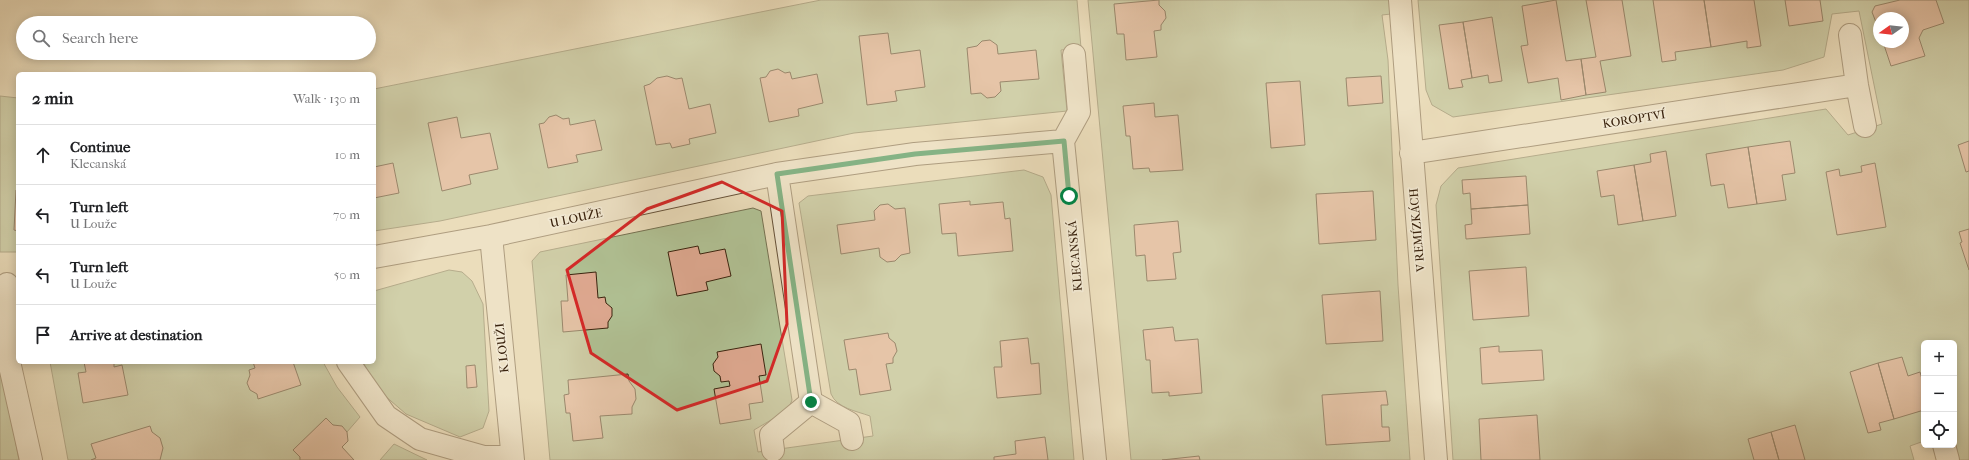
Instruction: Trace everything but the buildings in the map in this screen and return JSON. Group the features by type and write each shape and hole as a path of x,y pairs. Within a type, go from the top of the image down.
{"street":[{"name":"V REMÍZKÁCH","path":"1400,0 1436,460"},
{"path":"1850,35 1857,85 1865,126"},
{"path":"1064,141 1079,112 1074,55"},
{"name":"KOROPTVÍ","path":"1411,153 1857,85"},
{"name":"U LOUŽE","path":"376,257 491,236 777,174 915,154 1064,141"},
{"name":"KLECANSKÁ","path":"1064,141 1095,460"},
{"path":"777,174 811,402"},
{"name":"K LOUŽI","path":"491,236 513,458"},
{"path":"8,284 10,366 32,460"},
{"path":"349,364 386,416 420,439 484,457 513,458"},
{"path":"811,402 849,423 852,439"},
{"path":"773,450 771,435 811,402"},
{"path":"1945,448 1948,460"}],"highlighted area":[{"path":"722,182 782,211 787,324 767,381 677,410 591,353 567,270 647,209"}],"green space":[{"path":"821,0 1077,0 1081,48 1061,50 1067,111 854,133 440,221 376,231 376,89"},
{"path":"1088,0 1391,0 1391,14 1382,15 1388,60 1398,285 1410,460 1131,460"},
{"path":"1418,0 1969,0 1969,460 1958,460 1955,448 1957,448 1957,340 1921,340 1921,442 1910,446 1914,460 1453,460 1436,205 1441,186 1458,168 1826,109 1848,135 1882,124 1859,11 1832,14 1824,57 1783,70 1453,117 1432,105 1426,90"},
{"path":"0,96 16,98 16,252 0,252"},
{"path":"1024,170 1043,177 1051,195 1074,460 550,460 532,261 540,252 753,208 761,211 792,400 788,410 754,430 758,452 873,436 870,416 842,406 831,394 799,203 808,196"},
{"path":"449,270 462,272 472,281 483,304 489,411 483,428 460,437 406,414 376,388 364,364 376,364 376,290"},
{"path":"0,359 19,460 0,460"},
{"path":"50,364 324,364 337,387 360,417 347,432 333,425 326,419 293,450 300,457 300,460 68,460"},
{"path":"394,444 427,460 380,460"}],"route":[{"path":"811,402 777,174 915,154 1064,141 1069,196"}]}
